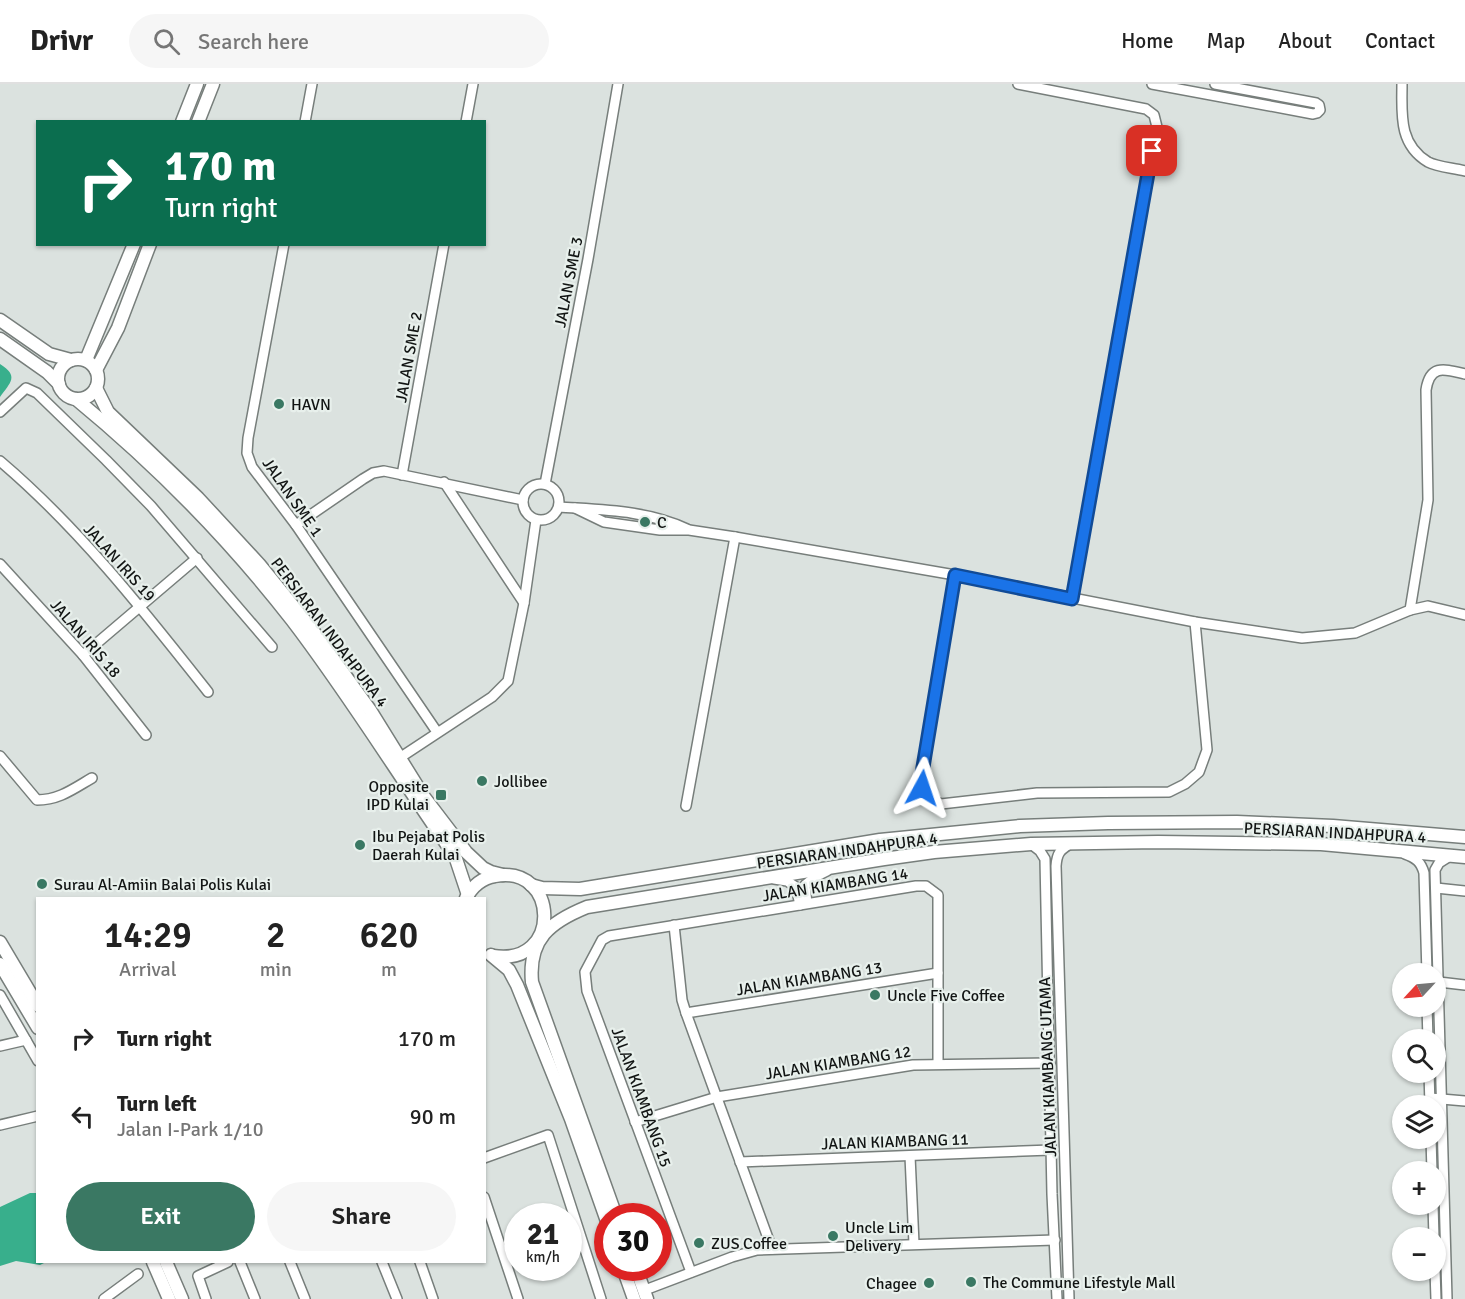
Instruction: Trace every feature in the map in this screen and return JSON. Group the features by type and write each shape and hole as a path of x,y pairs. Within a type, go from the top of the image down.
{"street":[{"path":"183,120 197,84"},
{"path":"199,120 213,84"},
{"path":"305,120 312,84"},
{"path":"466,120 473,84"},
{"name":"JALAN SME 3","path":"545,484 588,259 618,84"},
{"path":"1018,84 1146,109 1154,116 1157,127 1072,599"},
{"path":"1152,84 1313,114 1320,110 1316,103 1215,84"},
{"path":"1401,84 1403,131 1413,148 1428,162 1465,171"},
{"path":"86,360 133,246"},
{"path":"96,370 118,328 149,246"},
{"name":"JALAN SME 1","path":"284,246 247,453 252,467 296,525 437,732"},
{"name":"JALAN SME 2","path":"402,475 444,246"},
{"path":"0,320 49,354 72,360 86,360 96,370 98,382 96,388 88,396 76,399 65,394 47,372 0,339"},
{"path":"59,384 61,369 72,360"},
{"path":"1410,610 1428,500 1426,390 1428,378 1441,369 1465,374"},
{"path":"0,412 26,388 31,389 106,459 197,558 272,647"},
{"name":"PERSIARAN INDAHPURA 4","path":"96,388 108,412 198,498 259,564 316,634 401,757 424,797 470,856 491,872 513,876 542,888 580,889 880,840 1020,826 1237,822 1333,826 1465,837"},
{"name":"PERSIARAN INDAHPURA 4","path":"76,399 131,446 192,506 240,558 291,620 450,849 456,859 467,897"},
{"name":"JALAN IRIS 19","path":"0,461 24,481 141,607 208,692"},
{"path":"296,525 373,473 384,471 523,500"},
{"path":"444,482 524,603"},
{"path":"545,484 556,492 559,507 550,518 536,520 528,515 523,500 530,487 545,484"},
{"path":"559,507 597,508 647,514 671,521 689,530"},
{"path":"575,508 604,522 735,537 955,575 1195,622 1302,638 1355,633 1410,610 1428,606 1465,615"},
{"path":"401,757 492,697 508,681 524,603 536,520"},
{"path":"686,806 735,537"},
{"path":"83,655 197,558"},
{"name":"JALAN IRIS 18","path":"0,564 83,655 146,735"},
{"path":"955,575 922,773 922,788 929,799 941,804 1037,793 1168,792 1185,784 1199,772 1207,750 1195,622"},
{"path":"0,756 37,800 51,800 64,795 92,778"},
{"name":"PERSIARAN INDAHPURA 4","path":"488,954 505,958 518,955 530,948 539,937 568,915 587,907 934,852 1072,843 1321,844 1465,857"},
{"name":"JALAN KIAMBANG UTAMA","path":"1069,1299 1056,855 1072,843"},
{"name":"JALAN KIAMBANG UTAMA","path":"1031,844 1041,851 1045,859 1051,1150 1057,1299"},
{"path":"1396,850 1416,858 1424,873 1427,963"},
{"path":"1438,963 1435,870 1439,863 1452,855"},
{"path":"804,904 807,882 838,867"},
{"path":"467,897 483,880 503,874"},
{"path":"767,878 787,881 794,885 804,904"},
{"path":"531,885 540,896 545,910 544,924 530,966 532,982 611,1203"},
{"name":"JALAN KIAMBANG 14","path":"609,936 926,886 938,895 938,1064"},
{"path":"1436,888 1465,891"},
{"path":"674,925 682,1000 772,1248"},
{"name":"JALAN KIAMBANG 15","path":"609,936 602,940 585,972 585,982 691,1272"},
{"path":"0,942 36,1003"},
{"path":"488,954 509,970 517,985 571,1119 601,1203"},
{"path":"0,964 36,1025"},
{"name":"JALAN KIAMBANG 13","path":"686,1013 938,973"},
{"path":"1446,983 1465,985"},
{"path":"0,994 36,1058"},
{"path":"1439,1017 1440,1095"},
{"path":"0,1046 26,1040"},
{"name":"JALAN KIAMBANG 12","path":"635,1122 717,1097 913,1065 1050,1063"},
{"path":"1446,1099 1465,1101"},
{"path":"0,1125 36,1116"},
{"path":"486,1157 548,1135 601,1299"},
{"path":"1442,1149 1447,1299"},
{"name":"JALAN KIAMBANG 11","path":"740,1162 1051,1150"},
{"path":"910,1156 914,1244"},
{"path":"486,1203 518,1299"},
{"path":"646,1295 691,1272 757,1250 1055,1240"},
{"path":"153,1263 170,1299"},
{"path":"166,1263 182,1299"},
{"path":"206,1299 198,1276 226,1263"},
{"path":"240,1263 255,1299"},
{"path":"290,1263 305,1299"},
{"path":"382,1263 397,1299"},
{"path":"420,1263 433,1299"},
{"path":"104,1299 138,1274"},
{"path":"627,1281 632,1299"},
{"path":"1435,1281 1436,1299"}],"shaded area":[{"path":"0,364 10,372 11,379 0,397"},
{"path":"30,1193 36,1193 36,1263 44,1263 40,1265 16,1261 0,1266 0,1207"}],"place":[{"name":"HAVN","path":"279,404"},
{"name":"C","path":"645,522"},
{"name":"Jollibee","path":"482,781"},
{"name":"Opposite IPD Kulai","path":"441,795"},
{"name":"Ibu Pejabat Polis Daerah Kulai","path":"360,845"},
{"name":"Surau Al-Amiin Balai Polis Kulai","path":"42,884"},
{"name":"Uncle Five Coffee","path":"875,995"},
{"name":"Uncle Lim Delivery","path":"833,1236"},
{"name":"ZUS Coffee","path":"699,1243"},
{"name":"The Commune Lifestyle Mall","path":"971,1282"},
{"name":"Chagee","path":"929,1283"}],"route":[{"path":"922,788 922,773 955,575 1072,599 1152,151"}]}
